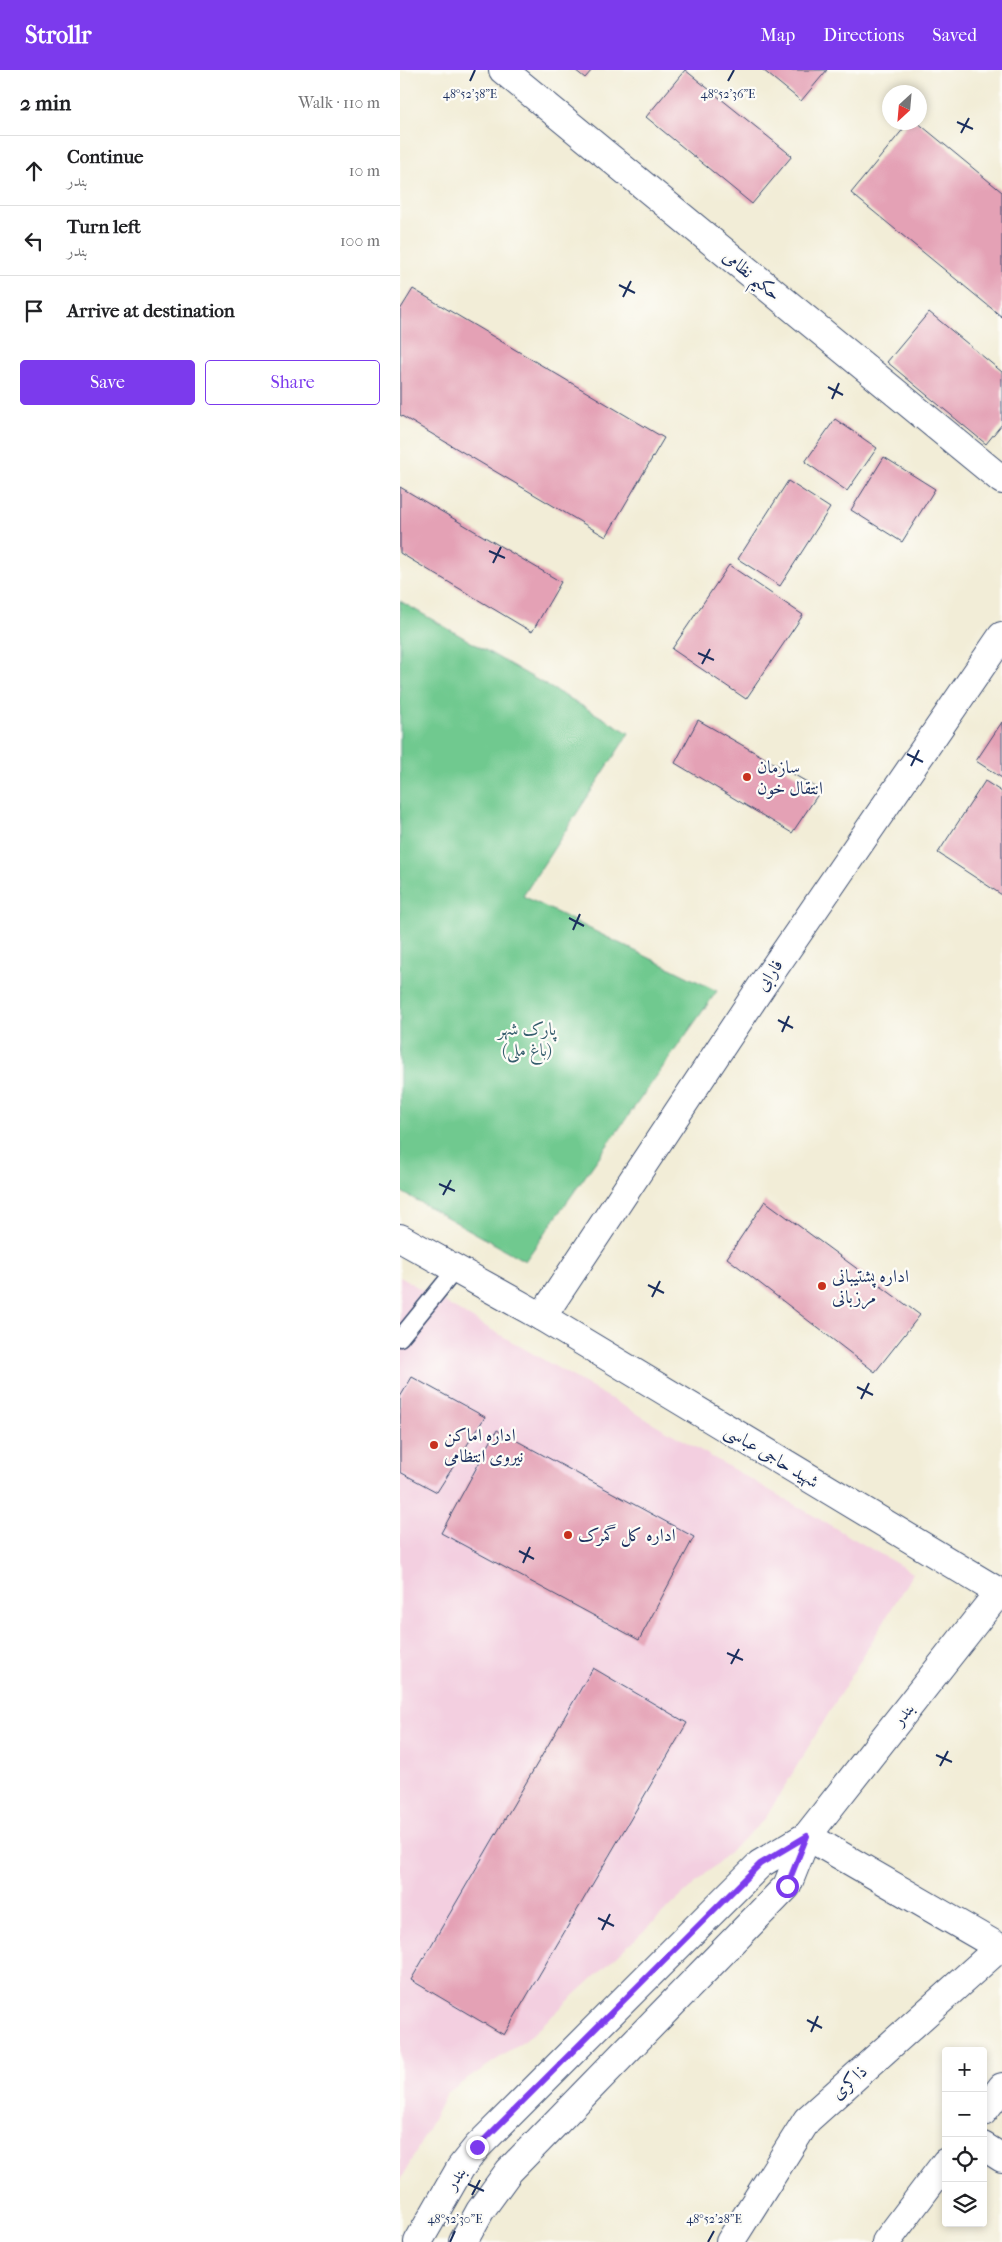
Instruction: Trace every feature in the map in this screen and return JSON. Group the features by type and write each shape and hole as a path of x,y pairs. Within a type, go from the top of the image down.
{"street":[{"name":"حکیم نظامی","path":"503,70 1002,480"},
{"name":"فارابی","path":"542,1317 763,984 1002,636"},
{"name":"شهید حاجی عباسی","path":"400,1238 542,1317 1001,1592"},
{"name":"بندر","path":"463,2242 480,2211 508,2171 787,1886 807,1836 1001,1592"},
{"name":"بندر","path":"418,2242 461,2167 477,2147 760,1864 807,1836"},
{"path":"807,1836 1000,1949"},
{"name":"ذاکری","path":"730,2242 807,2120 1000,1949"},
{"path":"987,2107 1002,2087"},
{"path":"987,2149 1002,2158"},
{"path":"886,2242 942,2167"}],"lane":[{"path":"400,1338 456,1269"}],"shaded area":[{"path":"400,1277 913,1573 765,1819 526,2040 447,2093 400,2182"}],"green space":[{"name":"پارک شهر (باغ ملی)","path":"400,601 629,733 523,896 717,991 525,1261 400,1191"}],"building":[{"path":"575,70 592,70 585,78"},
{"path":"685,70 792,156 752,204 646,117"},
{"path":"763,70 827,70 801,101"},
{"path":"902,130 927,130 1002,192 1002,317 851,193"},
{"path":"413,289 664,438 606,537 400,415 400,310"},
{"path":"929,312 1002,372 1002,424 986,444 887,362"},
{"path":"835,419 877,448 847,491 805,462"},
{"path":"884,457 935,489 902,542 851,510"},
{"path":"788,481 830,508 780,586 738,559"},
{"path":"400,487 561,582 532,632 400,553"},
{"path":"729,565 803,615 746,699 672,649"},
{"name":"سازمان انتقال خون","path":"698,720 821,790 792,833 675,763"},
{"path":"1002,722 1002,778 976,761"},
{"path":"985,781 1002,792 1002,895 938,853"},
{"name":"اداره پشتیبانی مرزبانی","path":"765,1201 920,1315 875,1372 727,1258"},
{"name":"اداره اماکن نیروی انتظامی","path":"412,1377 485,1417 437,1492 400,1472 400,1397"},
{"name":"اداره کل گمرک","path":"497,1430 694,1537 639,1640 441,1533"},
{"path":"593,1668 687,1723 504,2035 411,1980"}],"place":[{"name":"سازمان انتقال خون","path":"747,777"},
{"name":"اداره پشتیبانی مرزبانی","path":"822,1286"},
{"name":"اداره اماکن نیروی انتظامی","path":"434,1445"},
{"name":"اداره کل گمرک","path":"568,1535"}],"route":[{"path":"477,2147 760,1864 807,1836 787,1886"}]}
